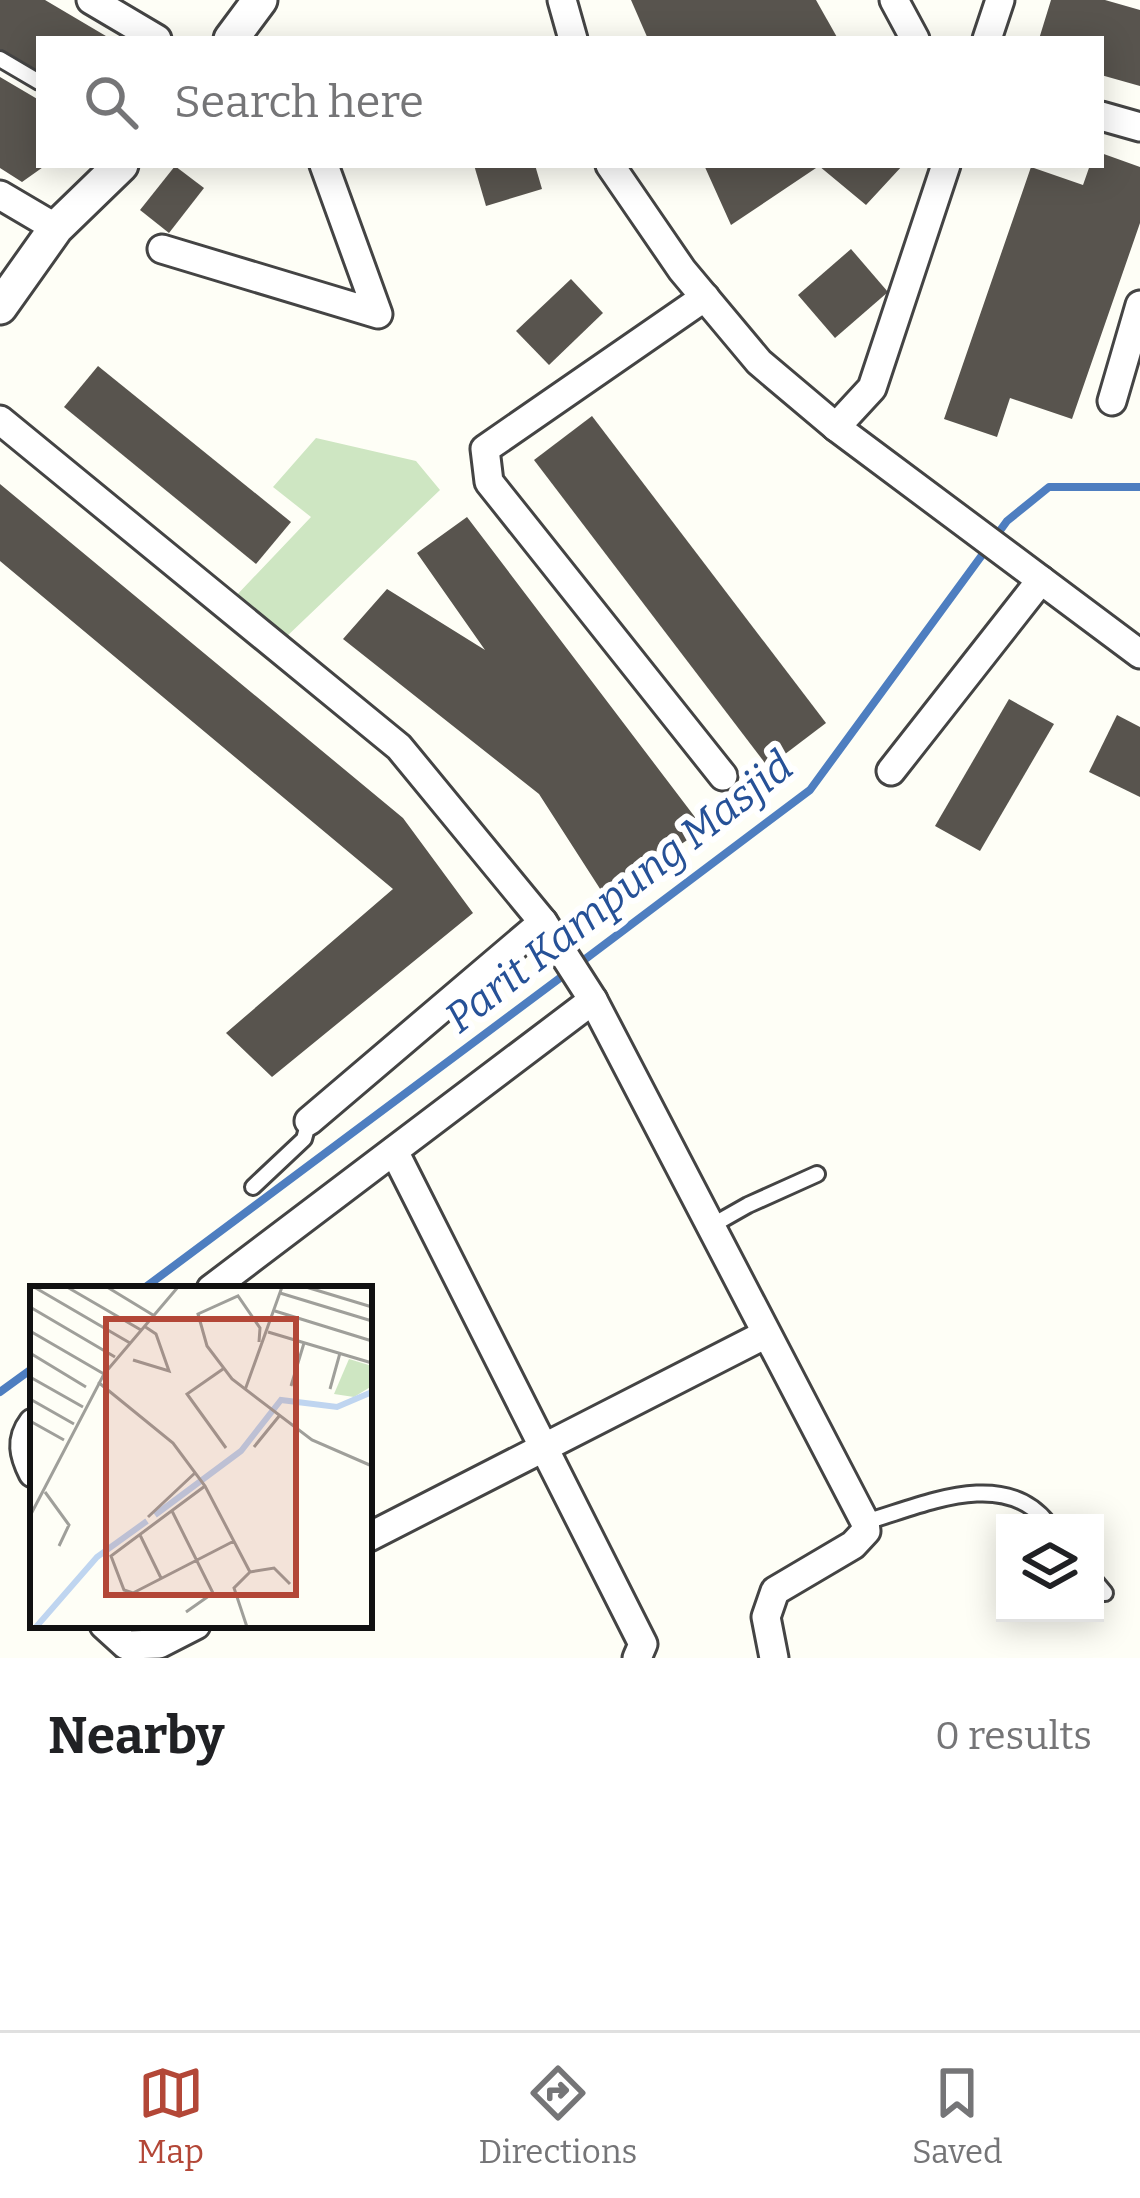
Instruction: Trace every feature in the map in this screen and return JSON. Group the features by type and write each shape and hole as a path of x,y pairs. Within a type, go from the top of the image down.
{"street":[{"path":"91,0 152,36"},
{"path":"233,36 260,0"},
{"path":"562,0 572,36"},
{"path":"894,0 913,36"},
{"path":"988,36 1000,0"},
{"path":"1104,117 1140,128"},
{"path":"0,307 56,228 118,168"},
{"path":"162,249 379,314 325,168"},
{"path":"612,168 682,270 759,362 836,427 1140,654"},
{"path":"836,427 872,388 945,168"},
{"path":"0,196 56,228"},
{"path":"705,297 484,449 489,482 723,776"},
{"path":"1112,401 1140,305"},
{"path":"0,420 399,747 543,922 588,992 865,1522 866,1531 853,1545 775,1591 766,1617 775,1658"},
{"path":"891,771 1041,580"},
{"path":"309,1121 543,922"},
{"path":"215,1286 394,1151 588,992"},
{"path":"394,1151 644,1644 637,1658"},
{"path":"372,1535 766,1334"},
{"path":"30,1428 23,1440 30,1467"},
{"path":"107,1628 126,1646 159,1644 190,1628"}],"lane":[{"path":"0,59 36,80"},
{"path":"253,1187 304,1138 309,1121"},
{"path":"711,1226 817,1174"},
{"path":"865,1522 974,1492 1006,1494 1041,1514"}],"green space":[{"path":"316,438 416,461 440,490 284,639 234,598 311,517 273,487"}],"building":[{"path":"0,0 45,0 106,36 36,36 36,70 0,49"},
{"path":"631,0 816,0 836,36 647,36"},
{"path":"1051,0 1105,0 1140,10 1140,86 1104,76 1104,36 1040,36"},
{"path":"0,77 36,98 36,168 42,168 22,182 0,168"},
{"path":"1104,154 1140,167 1140,223 1072,419 1010,398 997,437 944,419 1031,168 1083,185 1089,168 1104,168"},
{"path":"173,168 204,188 169,233 140,210"},
{"path":"475,168 536,168 542,189 486,206"},
{"path":"705,168 816,168 731,225"},
{"path":"821,168 900,168 866,205"},
{"path":"851,249 888,292 835,338 798,295"},
{"path":"571,279 603,313 549,365 516,331"},
{"path":"98,366 291,522 256,564 64,407"},
{"path":"592,416 826,723 768,767 534,460"},
{"path":"0,484 403,818 473,913 272,1077 226,1033 393,889 0,561"},
{"path":"467,517 704,829 604,895 539,794 343,639 387,589 485,650 417,553"},
{"path":"1009,699 1054,724 980,851 935,826"},
{"path":"1117,715 1140,727 1140,797 1089,772"}],"waterway":[{"name":"Parit Kampung Masjid","path":"580,963 810,790 1007,521 1049,487 1140,487"},
{"name":"Parit Kampung Masjid","path":"147,1286 568,972"},
{"name":"Parit Kampung Masjid","path":"0,1392 30,1370"}]}
